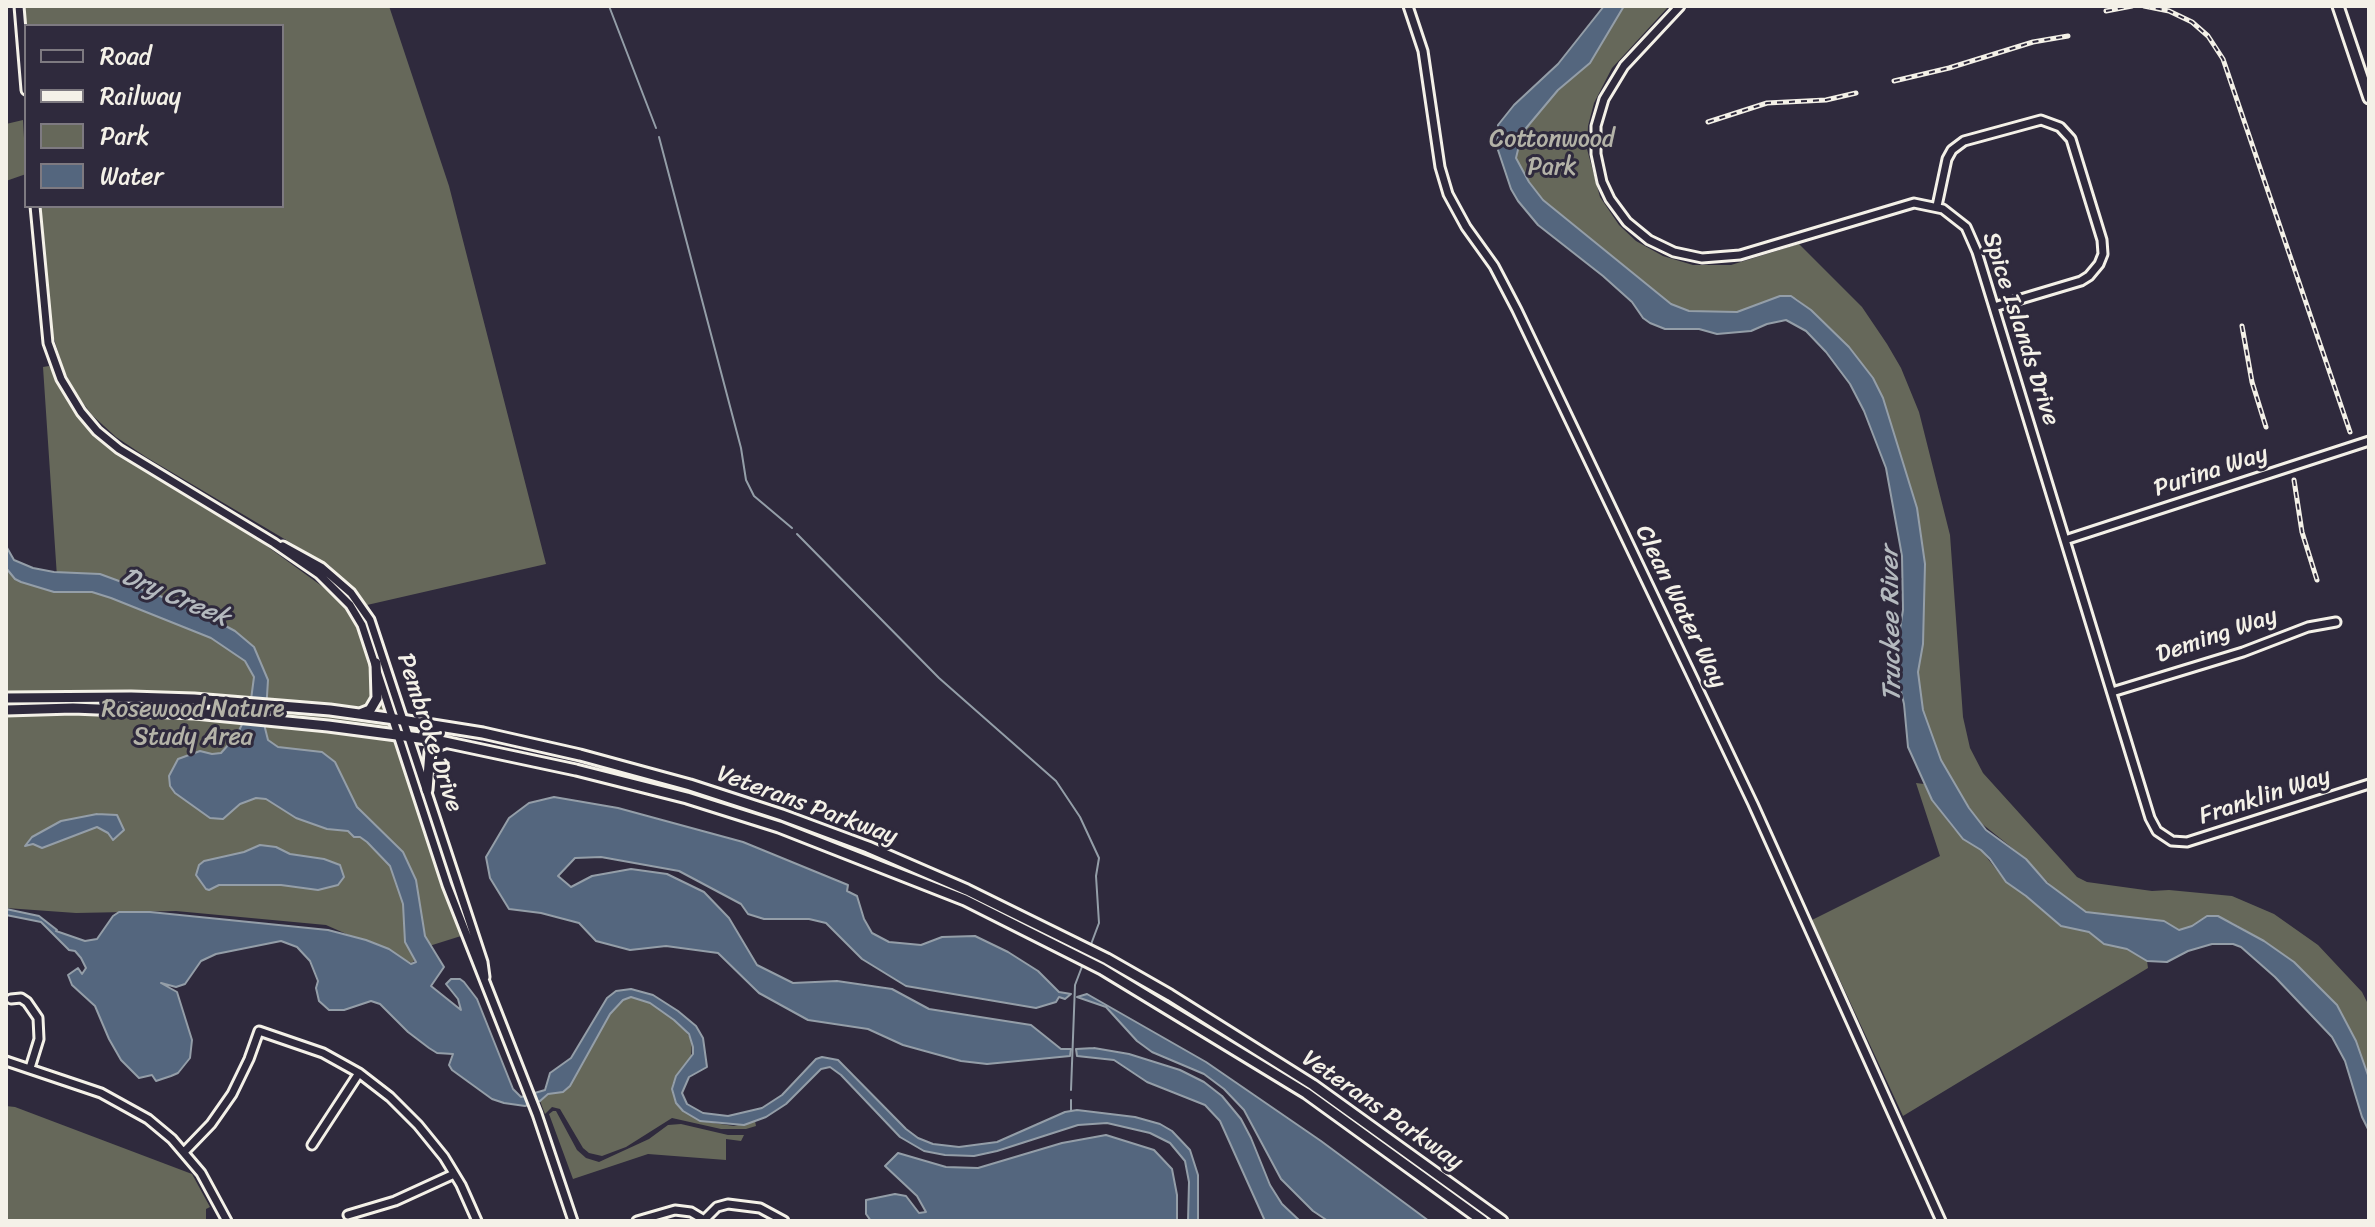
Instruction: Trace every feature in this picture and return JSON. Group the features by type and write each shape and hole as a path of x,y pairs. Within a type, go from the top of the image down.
{"main road":[{"path":"2338,6 2369,98"},
{"path":"360,714 370,710 377,698 376,663"},
{"name":"Veterans Parkway","path":"6,698 131,697 291,707 399,719 483,733 580,755 690,785 782,815 967,890 1075,948 1102,969 1306,1093 1483,1221"},
{"name":"Veterans Parkway","path":"6,710 131,709 290,722 446,742 687,798 779,827 1107,959 1313,1085 1502,1221"},
{"path":"427,790 430,752 446,742"}],"street":[{"path":"19,6 24,66"},
{"name":"Clean Water Way","path":"1408,6 1423,51 1440,167 1448,194 1466,227 1494,266 1517,310 1753,804 1941,1221"},
{"path":"1680,6 1618,74 1604,99 1596,126 1596,154 1606,191 1620,215 1641,235 1674,252 1693,257 1740,255 1905,204 1937,206 1947,159 1952,150 1964,141 2041,120 2060,127 2071,139 2103,249 2099,264 2081,281 1994,307"},
{"name":"Spice Islands Drive","path":"1937,206 1959,220 1971,235 2153,825 2162,836 2172,841"},
{"name":"Pembroke Drive","path":"35,208 45,332 56,369 73,401 97,431 119,449 274,543 319,574 350,605 362,625 399,719"},
{"name":"Purina Way","path":"2065,540 2369,441"},
{"name":"Pembroke Drive","path":"274,543 321,567 351,593 376,635 443,873 527,1087 573,1221"},
{"name":"Deming Way","path":"2112,692 2238,654 2308,627 2336,622"},
{"name":"Pembroke Drive","path":"404,737 427,790 483,962 485,980"},
{"name":"Franklin Way","path":"2172,841 2195,840 2369,784"},
{"path":"11,999 21,998 27,1002 38,1018 39,1039 30,1068"},
{"path":"184,1152 211,1124 232,1094 259,1031 304,1045 359,1073 412,1117 454,1174 477,1221"},
{"path":"6,1061 116,1100 160,1128 184,1152 212,1189 227,1221"},
{"path":"312,1145 359,1073"},
{"path":"348,1215 407,1196 454,1174"},
{"path":"637,1221 675,1210 691,1212 705,1220 717,1207 728,1204 760,1208 784,1221"}],"green space":[{"path":"25,6 389,6 449,186 546,564 367,605 330,566 146,457 116,437 92,415 64,371 51,329 41,208 284,208 284,24 26,24"},
{"name":"Cottonwood Park","path":"1624,6 1669,6 1612,68 1594,103 1588,126 1587,149 1600,197 1619,225 1636,241 1663,256 1693,265 1731,265 1799,244 1862,307 1887,344 1901,368 1919,412 1950,535 1963,717 1970,748 1983,773 2077,877 2087,882 2152,891 2232,896 2274,914 2318,945 2362,992 2369,1006 2369,1078 2356,1041 2337,1005 2294,963 2264,941 2212,915 2179,930 2164,921 2086,912 2060,895 2026,859 1976,819 1941,760 1923,710 1918,672 1923,644 1925,564 1917,508 1883,398 1873,378 1849,347 1811,310 1797,299 1785,295 1737,312 1689,311 1671,304 1543,200 1529,182 1516,158 1522,133 1558,90 1590,63"},
{"path":"23,120 24,175 6,181 6,124"},
{"name":"Rosewood Nature Study Area","path":"49,366 71,406 86,425 117,452 246,531 341,600 352,614 364,636 403,765 461,936 426,947 412,963 326,925 176,911 76,913 6,908 6,571 43,589 58,592 43,367"},
{"path":"1916,783 1924,784 1954,829 1981,850 2006,882 2055,921 2127,949 2147,961 2148,968 1903,1116 1812,920 1940,856"},
{"path":"631,997 662,1010 683,1027 692,1041 691,1058 672,1089 676,1103 683,1111 700,1121 734,1126 755,1121 756,1126 721,1129 672,1118 626,1147 602,1156 583,1148 560,1109 552,1107 545,1114 540,1101 578,1071 610,1014 623,1000"},
{"path":"6,1106 192,1174 210,1207 206,1209 206,1221 6,1221"},
{"path":"556,1111 577,1150 586,1158 599,1162 649,1139 668,1125 681,1124 728,1135 744,1135 741,1141 726,1139 726,1160 648,1154 573,1179 549,1114"}],"water":[{"path":"1604,6 1624,6 1590,63 1558,90 1522,133 1516,158 1529,182 1543,200 1671,304 1689,311 1737,312 1780,296 1791,296 1811,310 1849,347 1873,378 1883,398 1917,508 1925,564 1923,644 1918,672 1923,710 1941,760 1969,808 1986,830 2026,859 2047,883 2086,912 2164,921 2179,930 2207,916 2218,916 2264,941 2294,962 2337,1005 2356,1041 2369,1078 2369,1131 2345,1061 2332,1037 2275,977 2241,947 2212,944 2188,951 2167,962 2147,961 2127,949 2104,944 2089,932 2061,926 2006,882 1990,859 1963,839 1932,800 1908,747 1898,679 1896,654 1903,610 1902,556 1886,468 1864,411 1850,384 1826,352 1806,331 1786,320 1751,331 1717,334 1699,329 1665,329 1650,323 1603,276 1538,225 1518,201 1497,147 1498,125 1514,105 1558,64"},
{"path":"6,546 14,560 33,568 100,574 192,608 235,631 254,647 268,680 265,728 268,740 278,747 322,752 335,762 357,807 403,852 416,880 425,936 444,967 431,986 461,1010 458,999 446,984 451,979 464,982 477,999 513,1089 521,1097 545,1090 550,1073 571,1058 607,998 616,991 631,989 653,995 678,1011 696,1026 703,1038 707,1067 689,1077 682,1093 687,1104 703,1113 728,1116 762,1108 782,1095 816,1059 822,1057 838,1060 906,1129 933,1144 959,1147 997,1142 1065,1112 1077,1110 1135,1117 1172,1131 1190,1150 1198,1175 1198,1221 1188,1221 1189,1182 1185,1161 1170,1143 1150,1133 1107,1123 1078,1125 974,1156 924,1151 900,1137 830,1067 821,1069 786,1104 766,1117 744,1125 700,1121 676,1103 672,1089 676,1076 693,1054 689,1034 650,1003 631,997 623,1000 610,1014 570,1086 563,1092 548,1094 540,1101 525,1106 504,1103 492,1099 452,1070 449,1065 453,1054 437,1053 429,1048 380,1004 371,1001 344,1010 329,1010 319,1001 318,981 310,961 297,947 281,941 216,954 201,961 185,984 176,987 161,983 177,992 192,1040 190,1058 178,1073 171,1076 156,1081 152,1075 139,1078 121,1060 95,1006 72,985 68,975 78,968 82,974 86,968 81,958 41,922 6,915 6,909 39,916 56,931 85,941 97,939 119,912 150,912 328,930 389,949 411,964 416,962 405,942 403,904 390,866 360,837 296,818 266,799 256,798 240,804 223,819 210,818 170,786 169,776 178,759 200,751 221,753 237,735 250,707 254,677 245,661 211,638 111,598 92,592 54,592 21,582 6,568"},
{"path":"554,797 618,808 743,842 848,885 847,891 857,896 872,933 889,942 921,945 942,937 975,936 1038,971 1059,992 1071,994 1065,999 1059,997 1056,1002 1036,1008 906,986 862,959 826,923 809,919 764,919 748,914 741,904 679,871 601,857 575,858 558,876 571,887 592,876 631,869 667,874 704,892 729,918 757,965 793,983 837,981 892,989 929,1009 1031,1025 1061,1049 1071,1049 1070,1056 987,1064 961,1061 903,1045 868,1029 808,1020 759,993 718,953 666,946 630,950 596,941 579,923 509,909 490,878 486,857 509,818 529,803"},
{"path":"97,814 117,815 124,830 113,840 97,827 42,848 33,844 25,846 32,837 61,821"},
{"path":"260,845 340,865 344,877 338,885 318,890 281,885 219,885 209,890 196,875 204,861"},
{"path":"1087,994 1206,1062 1321,1141 1429,1221 1328,1221 1313,1211 1281,1179 1244,1110 1224,1089 1204,1074 1152,1052 1137,1041 1106,1007 1077,997"},
{"path":"1094,1048 1129,1054 1180,1070 1204,1082 1222,1096 1241,1119 1270,1185 1282,1204 1300,1221 1265,1221 1220,1121 1205,1105 1147,1082 1114,1060 1077,1056 1076,1049"},
{"path":"1106,1135 1154,1150 1172,1169 1177,1195 1177,1221 871,1221 866,1214 866,1200 895,1194 906,1196 919,1213 926,1212 917,1196 885,1166 898,1153 946,1167 978,1168 1062,1143"}],"waterway":[{"path":"609,6 656,128"},
{"path":"659,137 741,448 746,480 754,496 792,528"},
{"path":"797,534 939,678 1056,781 1080,817 1099,858 1096,876 1099,923 1090,947"},
{"path":"1071,1090 1075,985 1083,964"},
{"path":"1071,1100 1071,1111"}],"railway":[{"path":"2106,11 2132,6"},
{"path":"2144,6 2169,11 2192,22 2208,36 2223,59 2350,432"},
{"path":"1894,81 2033,42 2068,36"},
{"path":"1708,122 1767,103 1826,100 1856,93"},
{"path":"2242,326 2252,382 2266,427"},
{"path":"2294,480 2302,532 2317,580"}],"water label":[{"name":"Dry Creek","path":"175,598"},
{"name":"Truckee River","path":"1892,624"}]}
